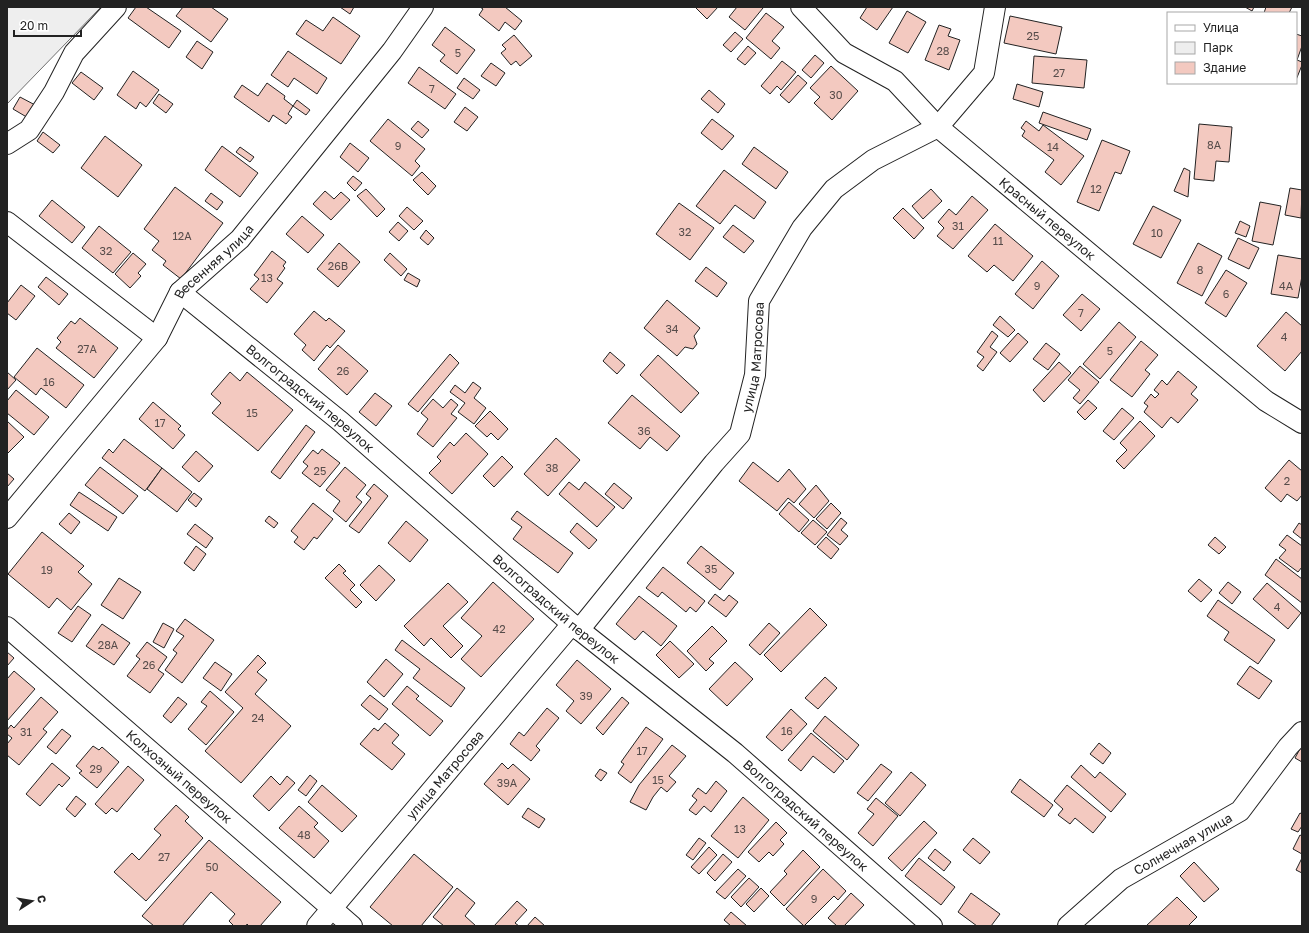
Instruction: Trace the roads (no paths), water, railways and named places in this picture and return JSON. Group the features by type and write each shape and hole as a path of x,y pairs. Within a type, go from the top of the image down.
{"street":[{"path":"7,144 29,130 54,92 74,53 116,7"},
{"name":"Весенняя улица","path":"7,518 157,338 180,292 240,239 392,51 423,7"},
{"name":"Красный переулок","path":"800,7 844,53 895,81 938,127 1266,401 1302,423"},
{"name":"улица Матросова","path":"317,926 331,908 576,627 740,434 755,376 759,301 802,228 834,189 873,160 938,127 984,73 995,7"},
{"path":"7,222 157,338"},
{"name":"Волгоградский переулок","path":"180,292 340,421 576,627 735,753 932,926"},
{"name":"Колхозный переулок","path":"7,627 352,926"},
{"name":"Солнечная улица","path":"1068,926 1121,879 1240,811 1288,747 1302,732"}]}
